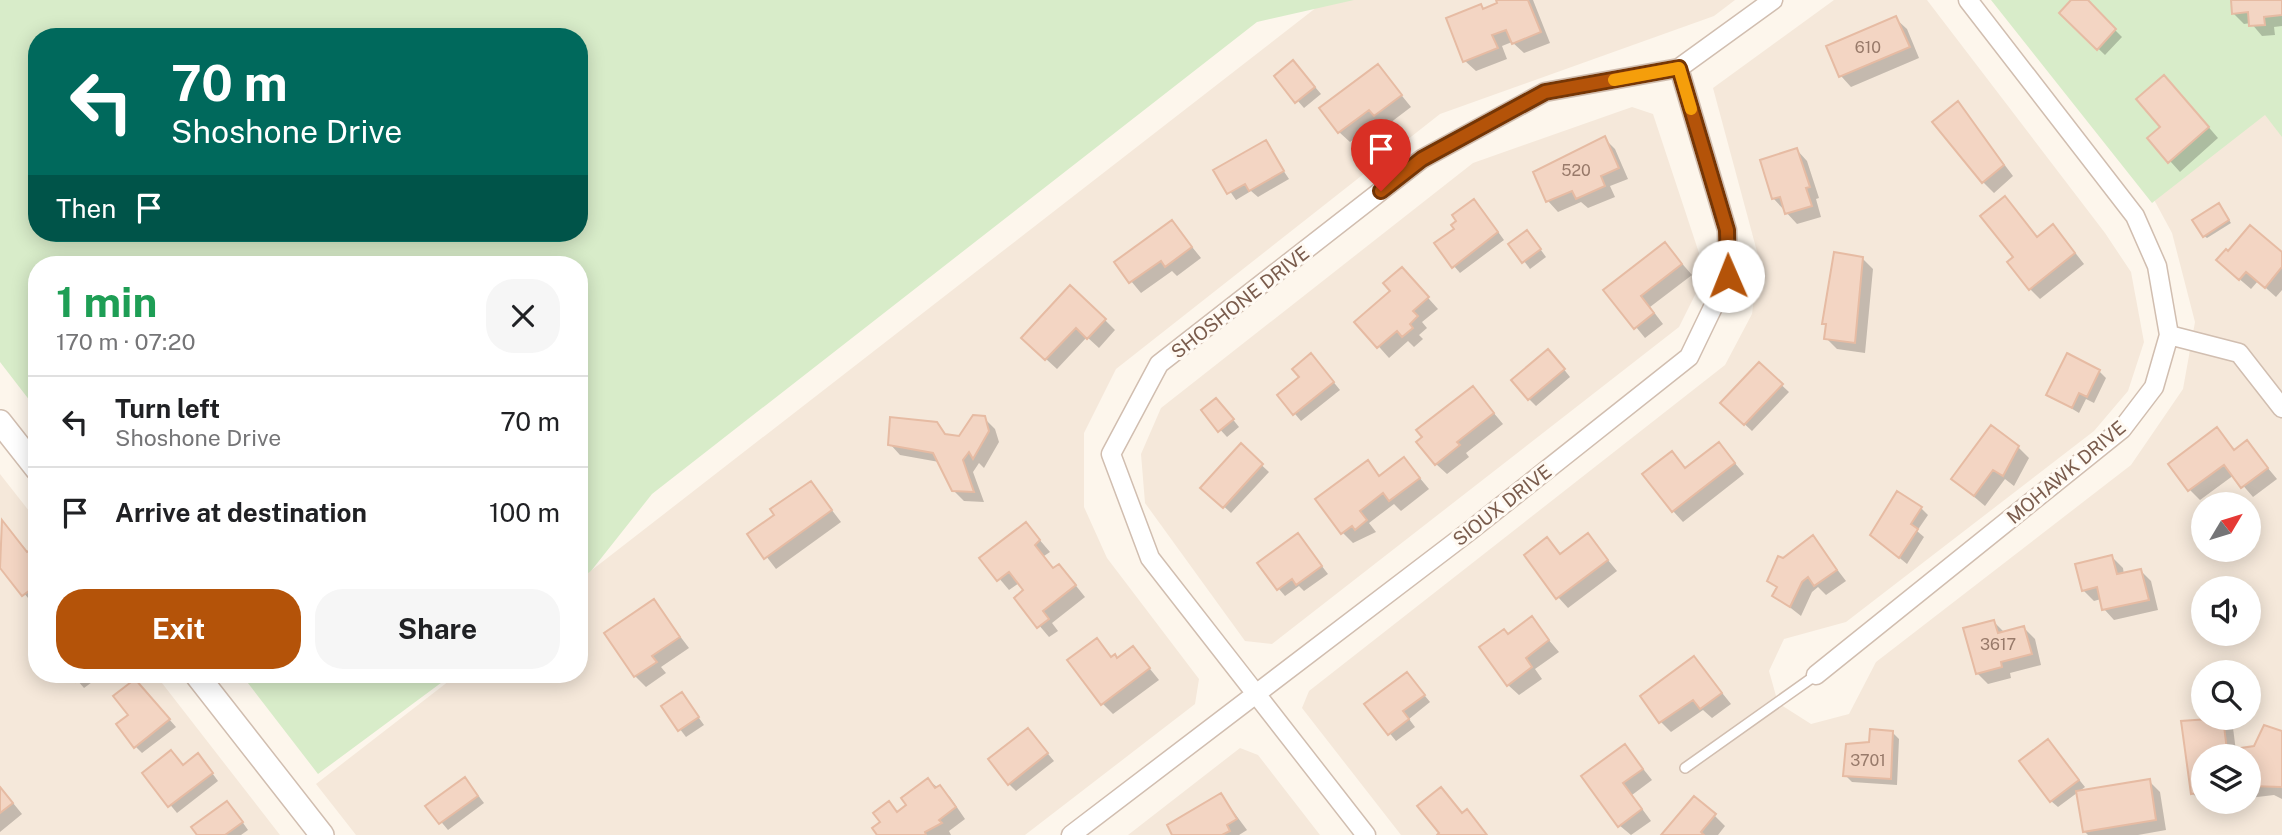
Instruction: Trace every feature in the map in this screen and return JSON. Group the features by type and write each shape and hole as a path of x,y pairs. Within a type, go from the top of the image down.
{"street":[{"name":"SHOSHONE DRIVE","path":"1366,835 1150,558 1111,454 1159,364 1422,159 1545,92 1679,68 1773,0"},
{"name":"MOHAWK DRIVE","path":"1816,675 2122,429 2154,387 2169,335 2157,266 2135,216 1968,0"},
{"name":"SIOUX DRIVE","path":"1071,835 1471,530 1689,357 1728,276 1727,230 1679,68"},
{"path":"2169,335 2239,353 2282,408"},
{"path":"0,422 28,458"},
{"path":"203,683 322,835"}],"lane":[{"path":"1685,768 1816,675"}],"shaded area":[{"path":"1326,0 1735,0 1714,16 1440,114 1116,369 1084,433 1084,507 1107,558 1199,679 1195,704 1025,835 356,835 316,784 446,683 588,683 588,573"},
{"path":"1834,0 1927,0 2105,233 2131,272 2144,342 2128,391 2094,431 1846,622 1784,639 1769,671 1778,703 1811,724 1849,714 1876,662 2131,465 2183,389 2195,322 2172,233 2152,196 2282,0 2282,835 1401,835 1302,708 1309,691 1725,365 1752,314 1759,259 1713,88"},
{"path":"1632,107 1653,114 1699,253 1696,293 1679,327 1272,644 1245,641 1145,503 1141,454 1161,408 1473,163"},
{"path":"0,474 28,510 28,683 162,683 280,835 0,835"},
{"path":"1240,748 1258,755 1320,835 1128,835"}],"green space":[{"path":"0,0 1354,0 1257,22 652,494 588,573 588,256 28,256 28,398 0,362"},
{"path":"1991,0 2282,0 2282,137 2265,115 2152,203"},
{"path":"248,683 441,683 318,774"}],"building":[{"path":"1496,0 1528,0 1541,32 1512,44 1506,30 1492,35 1498,48 1463,62 1446,18 1481,4 1483,9 1497,3"},
{"path":"2071,0 2088,0 2116,29 2097,50 2059,13"},
{"path":"2231,0 2282,0 2282,15 2264,17 2265,25 2249,26 2248,12 2232,14"},
{"path":"1896,16 1910,47 1839,77 1826,46"},
{"path":"1293,60 1315,87 1295,103 1274,76"},
{"path":"1378,64 1402,95 1374,116 1369,110 1338,133 1319,108"},
{"path":"2164,75 2209,127 2168,163 2147,138 2160,127 2136,99"},
{"path":"1958,101 2004,165 1982,183 1932,122"},
{"path":"1605,136 1619,168 1601,176 1605,186 1576,199 1572,191 1546,202 1533,172"},
{"path":"1266,140 1284,171 1249,191 1245,184 1227,194 1213,170"},
{"path":"1797,148 1810,187 1806,188 1812,206 1785,214 1780,197 1772,199 1760,160"},
{"path":"2005,196 2037,237 2053,224 2075,253 2029,290 2007,262 2013,257 1980,216"},
{"path":"1474,199 1498,232 1452,268 1434,243 1454,229 1451,225 1456,221 1452,215"},
{"path":"2219,203 2229,220 2203,237 2192,220"},
{"path":"1172,220 1192,247 1165,267 1161,261 1129,283 1114,262"},
{"path":"2250,225 2282,252 2282,267 2265,288 2246,272 2239,280 2216,260 2226,249 2228,251"},
{"path":"1527,230 1541,249 1522,263 1508,244"},
{"path":"1665,242 1682,264 1641,296 1654,313 1634,329 1603,290"},
{"path":"1834,252 1863,257 1855,343 1824,339 1826,324 1822,324"},
{"path":"1402,267 1429,297 1413,311 1418,316 1410,324 1413,328 1402,337 1397,331 1377,348 1354,322 1390,291 1383,283"},
{"path":"1070,285 1106,319 1087,339 1076,328 1045,360 1021,338"},
{"path":"1548,349 1565,369 1528,400 1511,380"},
{"path":"1311,353 1334,382 1293,415 1277,395 1299,377 1292,369"},
{"path":"2067,353 2100,370 2087,397 2079,393 2072,408 2046,395"},
{"path":"1759,362 1783,384 1744,425 1720,403"},
{"path":"1473,386 1494,413 1457,442 1460,445 1435,465 1416,442 1422,437 1416,430"},
{"path":"1216,398 1234,419 1218,432 1201,410"},
{"path":"973,415 985,416 989,431 973,459 969,452 963,460 974,492 952,491 933,453 888,445 890,417 937,422 945,434 959,436"},
{"path":"1991,425 2019,446 2003,476 1993,470 1974,496 1951,479"},
{"path":"2217,427 2234,450 2247,440 2268,468 2241,488 2224,465 2188,491 2168,464"},
{"path":"1719,442 1735,463 1672,512 1642,474 1672,451 1685,468"},
{"path":"1241,443 1263,464 1223,508 1200,488"},
{"path":"1404,457 1420,478 1389,501 1383,493 1360,511 1367,520 1355,530 1352,526 1341,534 1315,499 1368,460 1379,476"},
{"path":"811,481 832,510 764,559 747,534 774,515 770,509"},
{"path":"1897,491 1922,507 1911,524 1918,529 1899,558 1870,535"},
{"path":"2,520 28,552 28,592 22,596 0,568"},
{"path":"1026,522 1040,540 1035,545 1053,568 1059,564 1076,585 1043,611 1049,619 1037,628 1014,598 1023,590 1009,572 997,581 979,558"},
{"path":"1298,533 1322,566 1296,585 1292,579 1277,590 1257,563"},
{"path":"1588,533 1608,560 1556,599 1524,555 1547,537 1560,554"},
{"path":"1813,535 1837,570 1814,586 1808,577 1802,582 1790,607 1772,596 1777,587 1767,581 1778,556 1783,558"},
{"path":"2112,555 2117,574 2141,569 2149,600 2102,610 2097,587 2082,591 2075,564"},
{"path":"654,599 680,637 652,656 657,662 634,677 604,633"},
{"path":"1532,616 1549,640 1526,658 1532,667 1507,686 1479,647 1504,629 1508,634"},
{"path":"1994,620 1998,633 2024,626 2032,654 2001,662 2002,667 1976,674 1963,628"},
{"path":"1097,638 1111,657 1115,654 1117,658 1133,646 1150,668 1101,705 1067,660"},
{"path":"1694,656 1722,693 1700,709 1693,700 1659,723 1640,696"},
{"path":"1407,672 1425,695 1403,711 1409,719 1388,735 1364,704"},
{"path":"130,683 138,683 170,719 134,748 116,724 128,715 113,696"},
{"path":"682,692 699,717 678,731 661,706"},
{"path":"2191,720 2191,730 2224,730 2226,744 2191,744 2191,794 2181,721"},
{"path":"2264,725 2282,731 2282,787 2261,786 2261,744 2255,744"},
{"path":"1028,728 1048,753 1008,785 988,759"},
{"path":"1870,729 1893,731 1891,779 1843,776 1846,744 1869,742"},
{"path":"2048,739 2079,780 2050,802 2019,761"},
{"path":"1625,744 1643,769 1623,783 1642,809 1618,827 1581,776"},
{"path":"171,750 183,765 198,753 213,773 168,807 142,773"},
{"path":"465,777 478,796 439,824 425,806"},
{"path":"928,778 935,788 940,785 956,807 939,820 942,823 925,832 926,835 877,835 872,828 880,822 873,813 889,801 897,812 906,805 901,798"},
{"path":"2150,779 2156,820 2083,832 2076,791"},
{"path":"0,787 13,803 0,813"},
{"path":"1441,787 1462,813 1467,809 1487,835 1437,835 1439,833 1417,806"},
{"path":"1221,793 1237,819 1227,825 1230,831 1222,835 1172,835 1167,825"},
{"path":"1694,796 1716,814 1701,832 1704,835 1661,835"},
{"path":"227,801 243,822 225,835 197,835 191,827"}],"slow traffic":[{"path":"1614,80 1679,68 1691,109"}],"route":[{"path":"1381,191 1422,159 1545,92 1679,68 1727,230 1728,276"}]}
